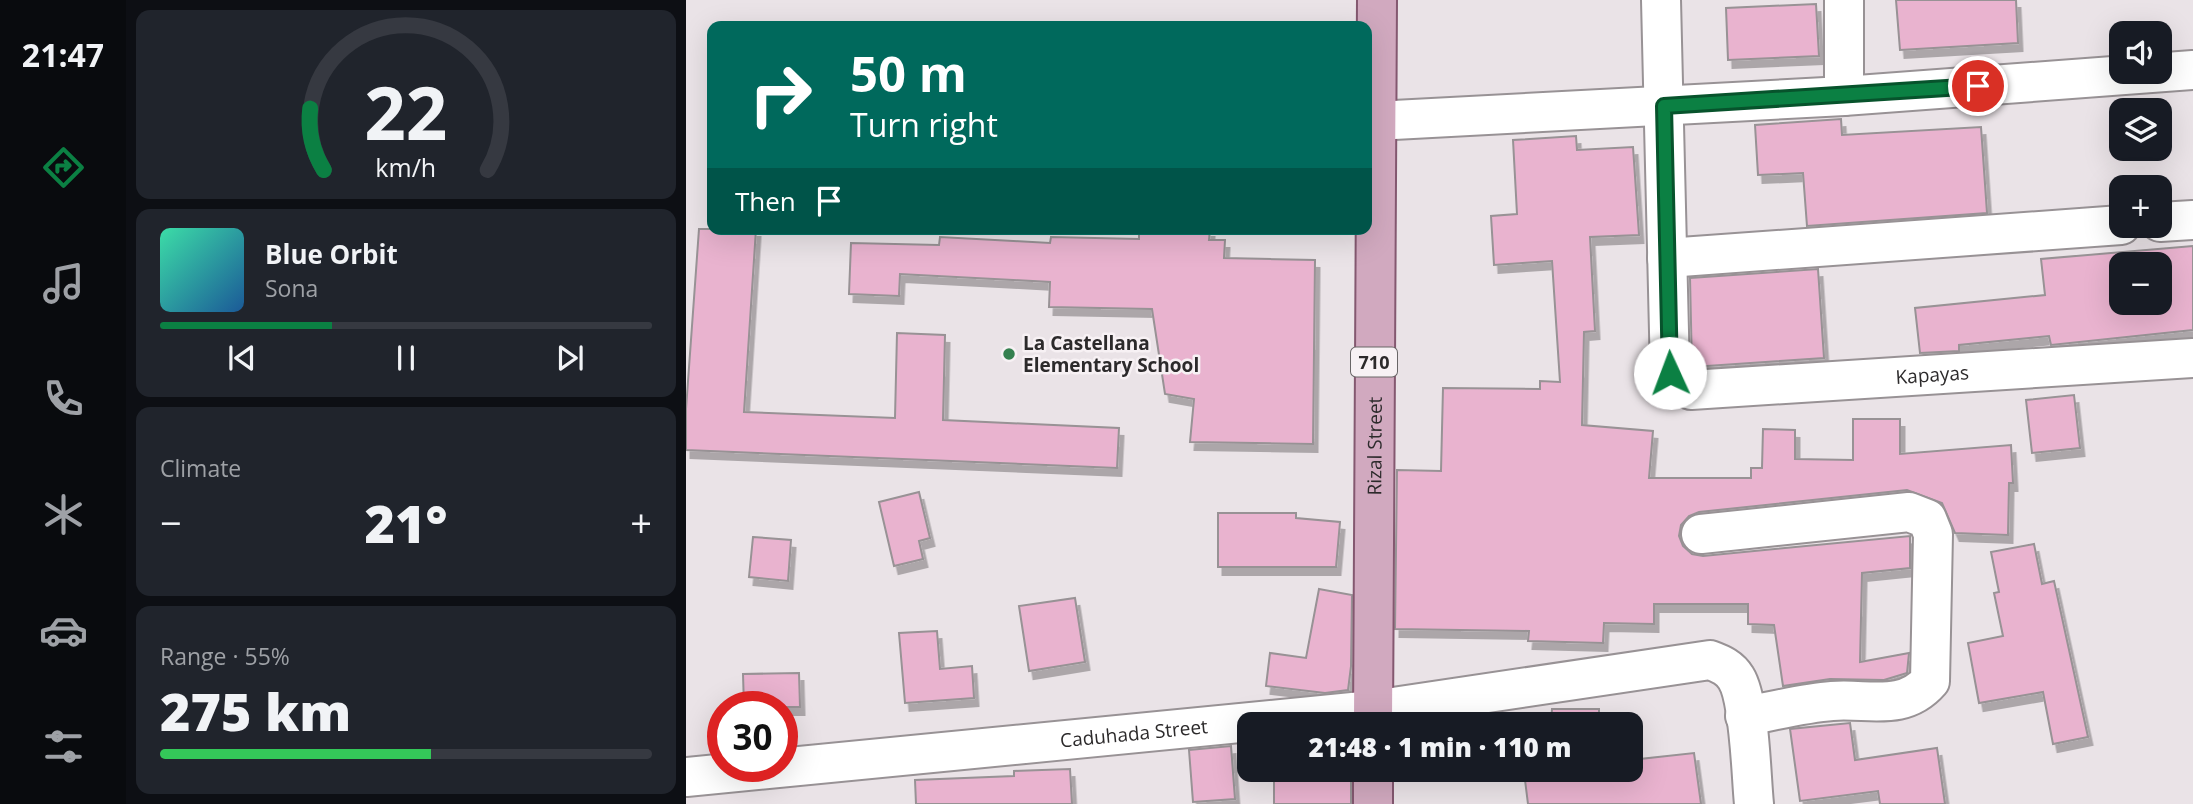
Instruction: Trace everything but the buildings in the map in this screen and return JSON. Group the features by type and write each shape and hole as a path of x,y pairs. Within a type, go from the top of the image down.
{"main road":[{"name":"Rizal Street","path":"1373,712 1377,0"},
{"path":"1373,782 1373,804"}],"street":[{"path":"1661,0 1667,258 2109,226"},
{"path":"1844,0 1844,96"},
{"path":"1375,121 1844,96 2193,70"},
{"path":"2172,221 2193,220"},
{"name":"Kapayas","path":"1667,258 1670,373 1674,383 1691,390 2193,358"},
{"path":"1701,534 1909,512 1927,519 1933,534 1930,681 1917,695 1872,702 1832,701 1745,716 1754,804"},
{"name":"Caduhada Street","path":"1403,712 1710,660 1724,665 1738,680 1745,716"},
{"name":"Caduhada Street","path":"686,777 1237,729"}],"place":[{"name":"La Castellana Elementary School","path":"1009,354"}],"route":[{"path":"1670,373 1664,106 1978,86"}]}
